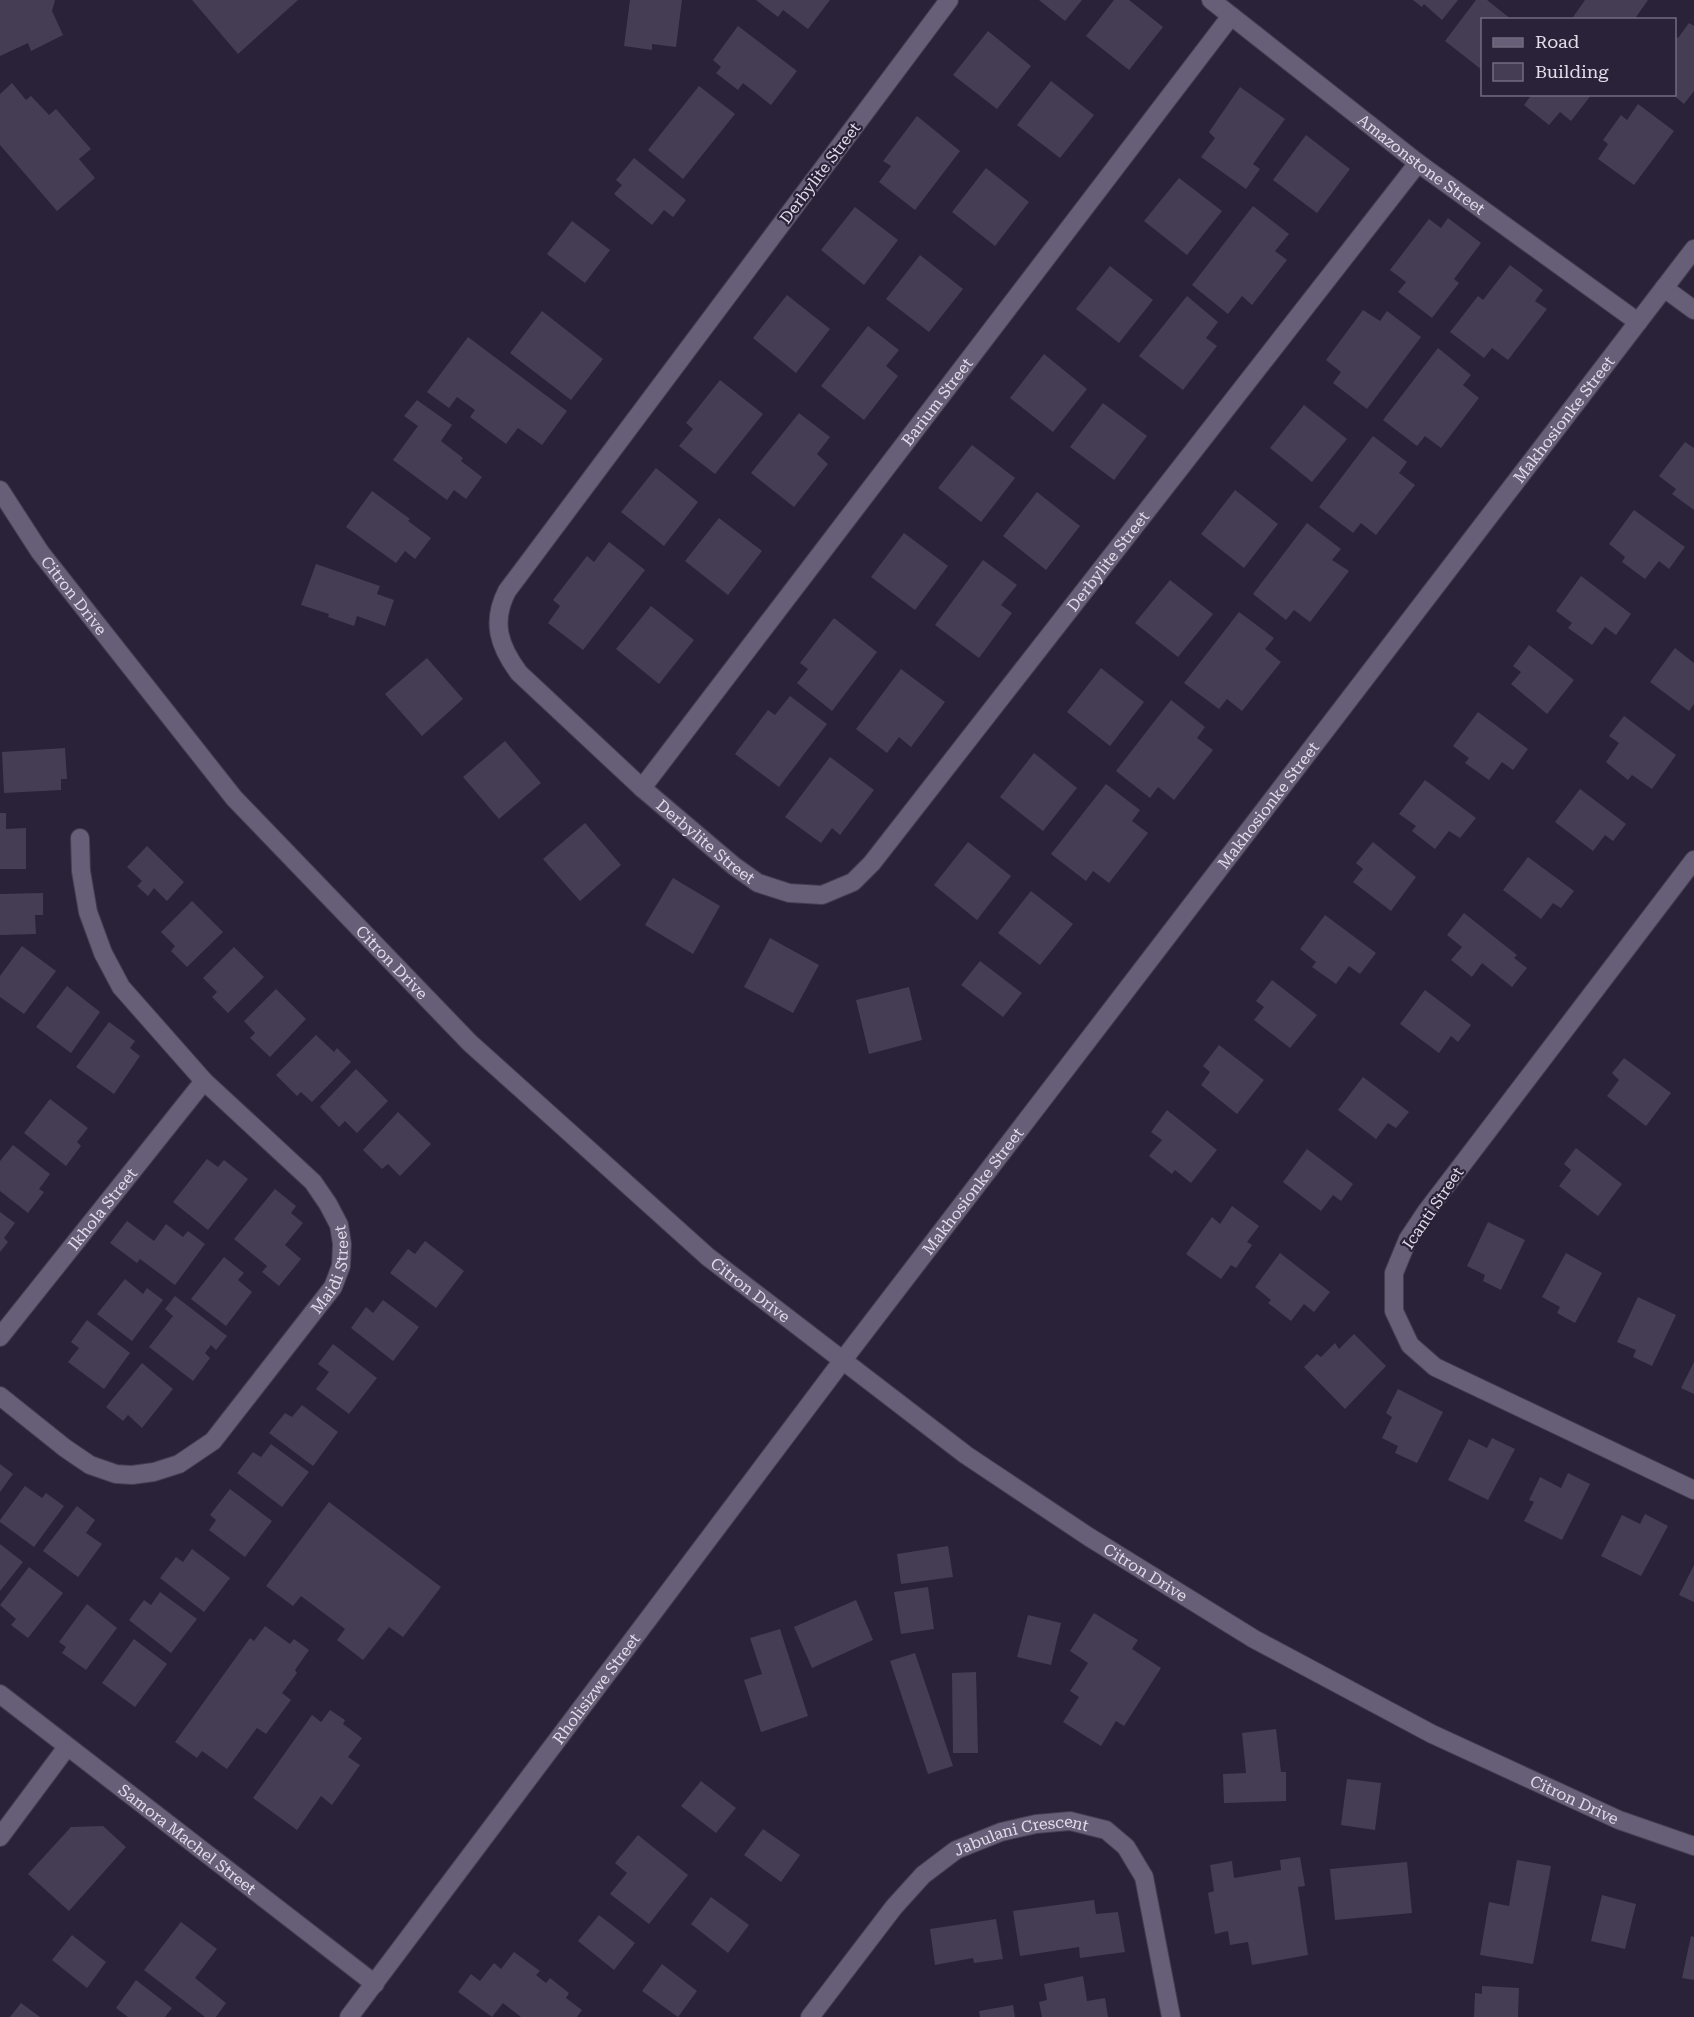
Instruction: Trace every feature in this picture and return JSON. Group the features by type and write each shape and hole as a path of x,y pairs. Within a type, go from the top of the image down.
{"street":[{"name":"Derbylite Street","path":"949,0 507,591 500,605 498,623 500,638 506,656 519,673 642,788 758,884 789,893 822,895 853,882 872,863 1418,163"},
{"name":"Amazonstone Street","path":"1210,0 1418,163 1638,321"},
{"name":"Barium Street","path":"642,788 1231,16"},
{"name":"Makhosionke Street","path":"843,1360 1694,249"},
{"path":"1664,288 1694,310"},
{"name":"Citron Drive","path":"0,490 40,552 234,798 470,1042 708,1257 966,1455 1089,1537 1254,1640 1432,1734 1619,1820 1694,1846"},
{"name":"Maidi Street","path":"0,1396 90,1465 116,1474 132,1475 154,1472 179,1464 213,1441 333,1287 341,1266 342,1244 339,1225 328,1203 313,1182 204,1081 121,987 103,953 88,912 81,871 80,838"},
{"name":"Icanti Street","path":"1694,860 1426,1212 1408,1239 1394,1273 1394,1311 1410,1345 1435,1367 1694,1490"},
{"name":"Ikhola Street","path":"0,1337 204,1081"},
{"name":"Rholisizwe Street","path":"349,2017 843,1360"},
{"name":"Samora Machel Street","path":"0,1694 375,1984"},
{"path":"0,1837 67,1747"},
{"name":"Jabulani Crescent","path":"810,2017 894,1907 923,1875 957,1850 1001,1832 1036,1824 1070,1821 1106,1830 1126,1847 1144,1877 1171,2017"}],"building":[{"path":"0,0 55,0 52,11 63,35 31,51 28,43 0,56"},
{"path":"192,0 298,0 238,54"},
{"path":"630,0 682,0 676,47 652,44 652,50 624,46"},
{"path":"756,0 830,0 808,29 783,10 778,17"},
{"path":"1039,0 1082,0 1065,21"},
{"path":"1114,0 1129,0 1163,27 1129,70 1086,36"},
{"path":"1413,0 1458,0 1442,20 1424,4 1422,7"},
{"path":"1476,0 1487,0 1510,18 1481,18 1481,69 1445,41"},
{"path":"1585,0 1648,0 1635,18 1572,18"},
{"path":"1689,23 1694,26 1694,91 1684,104 1674,96 1676,37 1678,38"},
{"path":"738,26 797,71 771,105 743,83 738,90 716,73 721,67 713,60"},
{"path":"988,31 1031,66 997,109 953,75"},
{"path":"1051,81 1094,115 1060,158 1017,125"},
{"path":"12,83 26,100 31,96 49,115 56,109 91,149 79,159 95,178 57,211 0,145 0,94"},
{"path":"699,86 735,114 683,179 648,150"},
{"path":"1240,87 1285,119 1253,164 1260,169 1246,189 1201,157 1215,138 1209,132"},
{"path":"1531,96 1590,96 1571,121 1560,112 1549,125 1524,105"},
{"path":"1638,104 1674,131 1634,185 1598,159 1608,144 1603,140 1621,115 1627,120"},
{"path":"917,116 960,151 915,210 879,182 891,166 883,161"},
{"path":"1306,135 1350,169 1317,213 1273,180"},
{"path":"634,158 686,200 673,217 664,210 652,225 614,194 622,185 616,180"},
{"path":"986,168 1029,202 995,246 952,212"},
{"path":"1179,178 1222,211 1187,255 1144,221"},
{"path":"1253,206 1289,234 1275,251 1287,260 1252,305 1242,296 1228,314 1192,285"},
{"path":"855,207 898,240 864,285 821,250"},
{"path":"1448,218 1481,243 1454,279 1459,283 1432,318 1398,292 1406,282 1390,270 1429,219 1441,228"},
{"path":"572,221 610,250 585,283 547,254"},
{"path":"920,255 963,289 929,332 886,299"},
{"path":"1510,265 1543,290 1535,301 1547,309 1508,360 1492,348 1484,358 1450,332 1478,296 1483,300"},
{"path":"1110,266 1153,300 1119,343 1076,309"},
{"path":"787,295 830,329 796,373 753,338"},
{"path":"1187,296 1218,322 1206,338 1217,346 1183,390 1139,356"},
{"path":"1363,310 1380,321 1387,311 1421,337 1367,409 1333,383 1341,372 1326,360"},
{"path":"542,311 603,359 571,400 510,353"},
{"path":"868,326 899,350 886,366 898,376 864,420 821,386"},
{"path":"468,337 567,411 542,445 518,428 506,444 470,417 475,410 457,397 449,408 427,392"},
{"path":"1438,348 1471,375 1463,385 1479,398 1441,448 1425,436 1417,446 1383,420"},
{"path":"1044,354 1087,389 1053,432 1010,398"},
{"path":"720,380 763,414 715,474 679,446 693,429 686,423"},
{"path":"417,400 452,425 441,441 463,458 461,461 482,477 466,499 454,490 447,500 393,460 418,426 404,416"},
{"path":"1103,403 1147,436 1114,480 1070,447"},
{"path":"1304,405 1347,439 1312,482 1270,448"},
{"path":"799,413 830,437 817,454 828,464 794,507 751,473"},
{"path":"1373,436 1407,462 1399,473 1415,485 1376,535 1361,523 1353,533 1319,507"},
{"path":"1685,442 1694,448 1694,510 1672,494 1676,489 1659,476"},
{"path":"972,445 1015,478 981,522 938,488"},
{"path":"656,468 698,502 664,546 621,512"},
{"path":"1235,490 1278,524 1244,568 1201,534"},
{"path":"372,491 431,538 415,559 405,551 396,563 346,527"},
{"path":"1037,492 1080,526 1046,570 1003,536"},
{"path":"1634,510 1685,547 1669,569 1659,561 1645,579 1622,562 1625,557 1609,544"},
{"path":"719,518 762,551 728,595 685,561"},
{"path":"1307,523 1341,549 1332,560 1349,571 1310,622 1294,610 1286,620 1253,594"},
{"path":"904,533 948,566 915,610 871,577"},
{"path":"609,542 645,570 583,650 548,623 560,606 553,600 587,556 594,562"},
{"path":"983,560 1017,585 1001,605 1012,613 979,658 935,625"},
{"path":"316,564 380,586 377,594 394,600 385,626 357,616 354,626 328,617 329,614 301,605"},
{"path":"1581,576 1631,614 1616,635 1605,627 1592,645 1568,628 1572,623 1556,611"},
{"path":"1170,580 1213,614 1178,657 1135,623"},
{"path":"651,606 694,640 659,684 616,649"},
{"path":"1239,612 1274,638 1265,649 1281,662 1242,711 1227,699 1219,709 1184,683"},
{"path":"834,618 877,652 832,711 797,683 808,669 800,663"},
{"path":"1529,645 1574,680 1547,714 1511,684 1521,672 1513,666"},
{"path":"1675,648 1694,663 1694,704 1689,711 1650,682"},
{"path":"427,658 463,699 422,736 385,694"},
{"path":"1101,668 1144,702 1110,746 1067,712"},
{"path":"901,669 945,702 911,747 899,737 887,753 856,729"},
{"path":"790,696 827,724 779,787 735,754 768,710 775,715"},
{"path":"1171,700 1205,727 1197,738 1213,750 1174,800 1158,787 1150,798 1116,771"},
{"path":"1478,712 1528,749 1513,770 1502,762 1489,780 1465,763 1469,758 1453,746"},
{"path":"1624,716 1676,755 1652,789 1632,775 1628,780 1606,762 1619,743 1609,736"},
{"path":"505,741 541,783 499,819 463,777"},
{"path":"65,748 67,779 61,779 61,790 4,793 2,752"},
{"path":"1034,753 1077,788 1043,831 1000,797"},
{"path":"830,757 874,790 840,835 832,828 821,843 785,817"},
{"path":"1425,780 1476,818 1460,838 1449,831 1435,849 1412,831 1416,826 1399,814"},
{"path":"1106,784 1140,810 1132,821 1148,833 1109,883 1093,871 1086,881 1051,854"},
{"path":"1580,789 1626,824 1613,841 1605,835 1593,851 1555,822"},
{"path":"0,813 6,813 6,829 26,828 26,869 0,869"},
{"path":"585,823 621,865 580,901 543,859"},
{"path":"968,842 1011,876 977,920 934,885"},
{"path":"1373,842 1416,877 1391,911 1353,882 1363,869 1356,863"},
{"path":"147,846 184,882 167,901 154,888 148,896 137,886 142,881 127,867"},
{"path":"1528,857 1574,891 1561,908 1553,903 1541,919 1503,890"},
{"path":"673,878 720,906 693,954 645,925"},
{"path":"1031,891 1073,924 1040,965 998,933"},
{"path":"43,893 43,915 35,915 36,934 0,935 0,894"},
{"path":"192,901 223,932 187,967 171,951 175,946 161,932"},
{"path":"1464,913 1517,955 1514,958 1527,968 1512,987 1482,963 1472,977 1451,960 1462,947 1447,935"},
{"path":"1325,915 1376,953 1360,974 1349,966 1336,984 1312,967 1316,962 1300,949"},
{"path":"770,938 819,965 793,1013 744,987"},
{"path":"22,946 56,971 24,1014 0,997 0,976"},
{"path":"234,947 264,977 228,1013 212,997 217,992 203,978"},
{"path":"980,961 1022,993 1003,1017 961,985"},
{"path":"1272,980 1317,1015 1290,1048 1254,1020 1264,1007 1256,1001"},
{"path":"67,986 100,1012 71,1053 36,1027"},
{"path":"909,987 922,1040 869,1054 856,1000"},
{"path":"276,989 306,1019 270,1057 250,1038 255,1033 244,1021"},
{"path":"1425,990 1471,1025 1458,1042 1451,1036 1439,1053 1400,1024"},
{"path":"109,1022 135,1041 130,1048 140,1056 114,1094 76,1067"},
{"path":"316,1035 334,1052 337,1048 351,1062 312,1102 301,1092 297,1096 276,1075"},
{"path":"1219,1045 1264,1080 1237,1114 1201,1085 1210,1072 1203,1066"},
{"path":"1624,1058 1671,1093 1646,1126 1607,1096 1619,1080 1612,1073"},
{"path":"356,1069 388,1101 357,1133 345,1121 339,1127 320,1107"},
{"path":"1363,1077 1409,1112 1396,1128 1388,1123 1376,1139 1338,1110"},
{"path":"50,1099 88,1128 77,1142 81,1146 66,1166 24,1133"},
{"path":"1167,1110 1217,1150 1191,1183 1175,1170 1172,1174 1149,1156 1162,1140 1151,1132"},
{"path":"398,1112 431,1144 400,1176 388,1164 382,1169 363,1150"},
{"path":"13,1145 50,1174 39,1189 44,1192 28,1213 0,1191 0,1161"},
{"path":"1576,1148 1622,1184 1598,1216 1559,1186 1571,1170 1564,1164"},
{"path":"1307,1149 1353,1184 1341,1201 1333,1195 1321,1211 1283,1182"},
{"path":"207,1159 218,1167 224,1160 248,1179 208,1230 173,1202"},
{"path":"275,1189 296,1206 291,1213 303,1223 285,1245 301,1259 279,1286 262,1272 267,1266 234,1239"},
{"path":"1232,1206 1259,1226 1247,1242 1252,1245 1236,1268 1231,1265 1221,1279 1186,1254 1212,1217 1220,1224"},
{"path":"0,1212 15,1223 4,1238 8,1242 0,1252"},
{"path":"127,1221 154,1241 166,1224 183,1237 188,1231 205,1244 175,1285 140,1259 137,1263 110,1243"},
{"path":"1488,1222 1525,1240 1501,1290 1483,1281 1485,1275 1467,1266"},
{"path":"425,1241 464,1271 436,1308 390,1273 408,1249 415,1254"},
{"path":"1280,1253 1330,1292 1314,1312 1304,1304 1291,1321 1268,1303 1271,1300 1255,1287"},
{"path":"1566,1253 1602,1273 1575,1323 1557,1313 1560,1307 1542,1297"},
{"path":"224,1257 244,1273 238,1280 252,1292 226,1326 191,1299"},
{"path":"125,1279 143,1294 147,1288 163,1300 132,1341 97,1314"},
{"path":"175,1296 227,1336 216,1350 211,1345 205,1353 210,1358 193,1381 149,1347 173,1316 165,1309"},
{"path":"1638,1297 1676,1315 1652,1366 1633,1357 1636,1350 1617,1342"},
{"path":"383,1300 419,1327 393,1361 351,1328 366,1307 373,1313"},
{"path":"87,1320 130,1353 104,1389 68,1362 79,1348 71,1342"},
{"path":"1354,1334 1386,1366 1345,1409 1304,1367 1317,1354 1321,1357 1335,1343 1339,1349"},
{"path":"333,1344 377,1378 349,1414 316,1389 329,1372 318,1364"},
{"path":"1694,1362 1694,1394 1681,1388"},
{"path":"142,1363 173,1389 142,1428 128,1415 123,1421 106,1407"},
{"path":"1398,1389 1443,1412 1417,1463 1395,1453 1398,1446 1382,1438 1392,1417 1386,1413"},
{"path":"302,1405 338,1432 313,1466 269,1433 285,1413 292,1417"},
{"path":"1492,1438 1515,1449 1488,1500 1448,1480 1469,1439 1487,1448"},
{"path":"271,1444 309,1472 282,1507 237,1473 253,1452 261,1457"},
{"path":"0,1464 13,1474 0,1492"},
{"path":"1568,1473 1590,1484 1562,1540 1524,1521 1534,1502 1529,1500 1540,1477 1561,1488"},
{"path":"25,1486 42,1498 46,1493 64,1506 34,1547 0,1522"},
{"path":"230,1489 272,1521 245,1557 209,1530 216,1520 210,1515"},
{"path":"329,1502 441,1587 403,1637 389,1627 363,1660 337,1640 345,1629 301,1596 293,1606 266,1586"},
{"path":"77,1506 95,1520 86,1533 102,1544 78,1577 43,1551"},
{"path":"1645,1514 1668,1526 1641,1576 1601,1556 1622,1515 1640,1524"},
{"path":"0,1544 23,1562 0,1591"},
{"path":"948,1546 953,1577 901,1584 897,1554"},
{"path":"192,1549 230,1578 204,1612 160,1578 176,1557 183,1562"},
{"path":"1694,1565 1694,1602 1679,1595"},
{"path":"29,1567 63,1593 28,1638 11,1625 16,1619 0,1605"},
{"path":"928,1587 934,1629 901,1634 894,1592"},
{"path":"160,1592 197,1619 171,1653 129,1620 144,1600 151,1605"},
{"path":"856,1600 873,1640 812,1668 794,1627"},
{"path":"87,1604 117,1628 86,1670 62,1653 66,1647 59,1642"},
{"path":"1094,1613 1138,1640 1132,1649 1161,1668 1124,1726 1116,1721 1101,1746 1063,1722 1079,1697 1070,1691 1088,1663 1070,1651"},
{"path":"1028,1615 1061,1623 1051,1665 1017,1657"},
{"path":"265,1626 290,1644 294,1639 309,1650 295,1670 297,1673 282,1693 291,1700 266,1734 257,1728 227,1769 202,1751 197,1758 175,1742 250,1638 254,1641"},
{"path":"780,1629 808,1716 761,1732 744,1680 762,1674 750,1638"},
{"path":"134,1639 167,1664 135,1707 102,1683"},
{"path":"915,1653 953,1766 928,1774 890,1661"},
{"path":"976,1672 978,1753 953,1753 952,1673"},
{"path":"330,1710 345,1720 343,1724 362,1738 348,1757 360,1765 332,1805 321,1796 297,1830 253,1798 312,1715 321,1722"},
{"path":"1276,1729 1281,1772 1286,1772 1286,1801 1224,1803 1223,1774 1246,1773 1242,1733"},
{"path":"1347,1779 1381,1783 1375,1830 1341,1825"},
{"path":"701,1781 736,1808 716,1833 681,1806"},
{"path":"103,1826 126,1847 69,1911 28,1874 71,1827"},
{"path":"763,1829 800,1855 781,1882 744,1855"},
{"path":"638,1835 688,1875 649,1924 610,1894 627,1873 615,1863"},
{"path":"1300,1857 1305,1886 1298,1887 1308,1955 1252,1965 1248,1942 1230,1945 1228,1931 1215,1934 1208,1893 1214,1891 1210,1865 1232,1861 1234,1878 1281,1870 1280,1860"},
{"path":"1517,1860 1551,1866 1533,1964 1480,1955 1489,1902 1509,1906"},
{"path":"1407,1862 1412,1913 1335,1920 1330,1869"},
{"path":"1602,1895 1636,1904 1625,1949 1591,1941"},
{"path":"711,1897 749,1925 728,1953 691,1924"},
{"path":"1094,1900 1096,1914 1118,1912 1125,1952 1080,1958 1079,1947 1020,1956 1013,1911"},
{"path":"599,1915 635,1943 614,1970 578,1941"},
{"path":"996,1919 1003,1959 974,1963 973,1958 935,1965 930,1929"},
{"path":"181,1922 217,1949 195,1978 226,2003 216,2017 205,2017 144,1970"},
{"path":"72,1935 106,1962 87,1988 52,1960"},
{"path":"1691,1936 1694,1937 1694,1980 1682,1978"},
{"path":"514,1952 540,1971 536,1975 546,1983 550,1978 569,1993 566,1998 582,2010 577,2017 521,2017 503,2003 492,2017 458,1992 471,1974 480,1981 494,1963 501,1969"},
{"path":"662,1964 697,1991 678,2017 642,1991"},
{"path":"1083,1976 1087,2001 1105,1998 1108,2017 1042,2017 1039,2002 1047,2000 1044,1984"},
{"path":"136,1980 172,2008 165,2017 128,2017 116,2008"},
{"path":"1482,1986 1519,1988 1518,2017 1474,2017 1475,1993 1482,1994"},
{"path":"21,2003 40,2017 10,2017"},
{"path":"1013,2005 1015,2017 980,2017 979,2011"}]}
